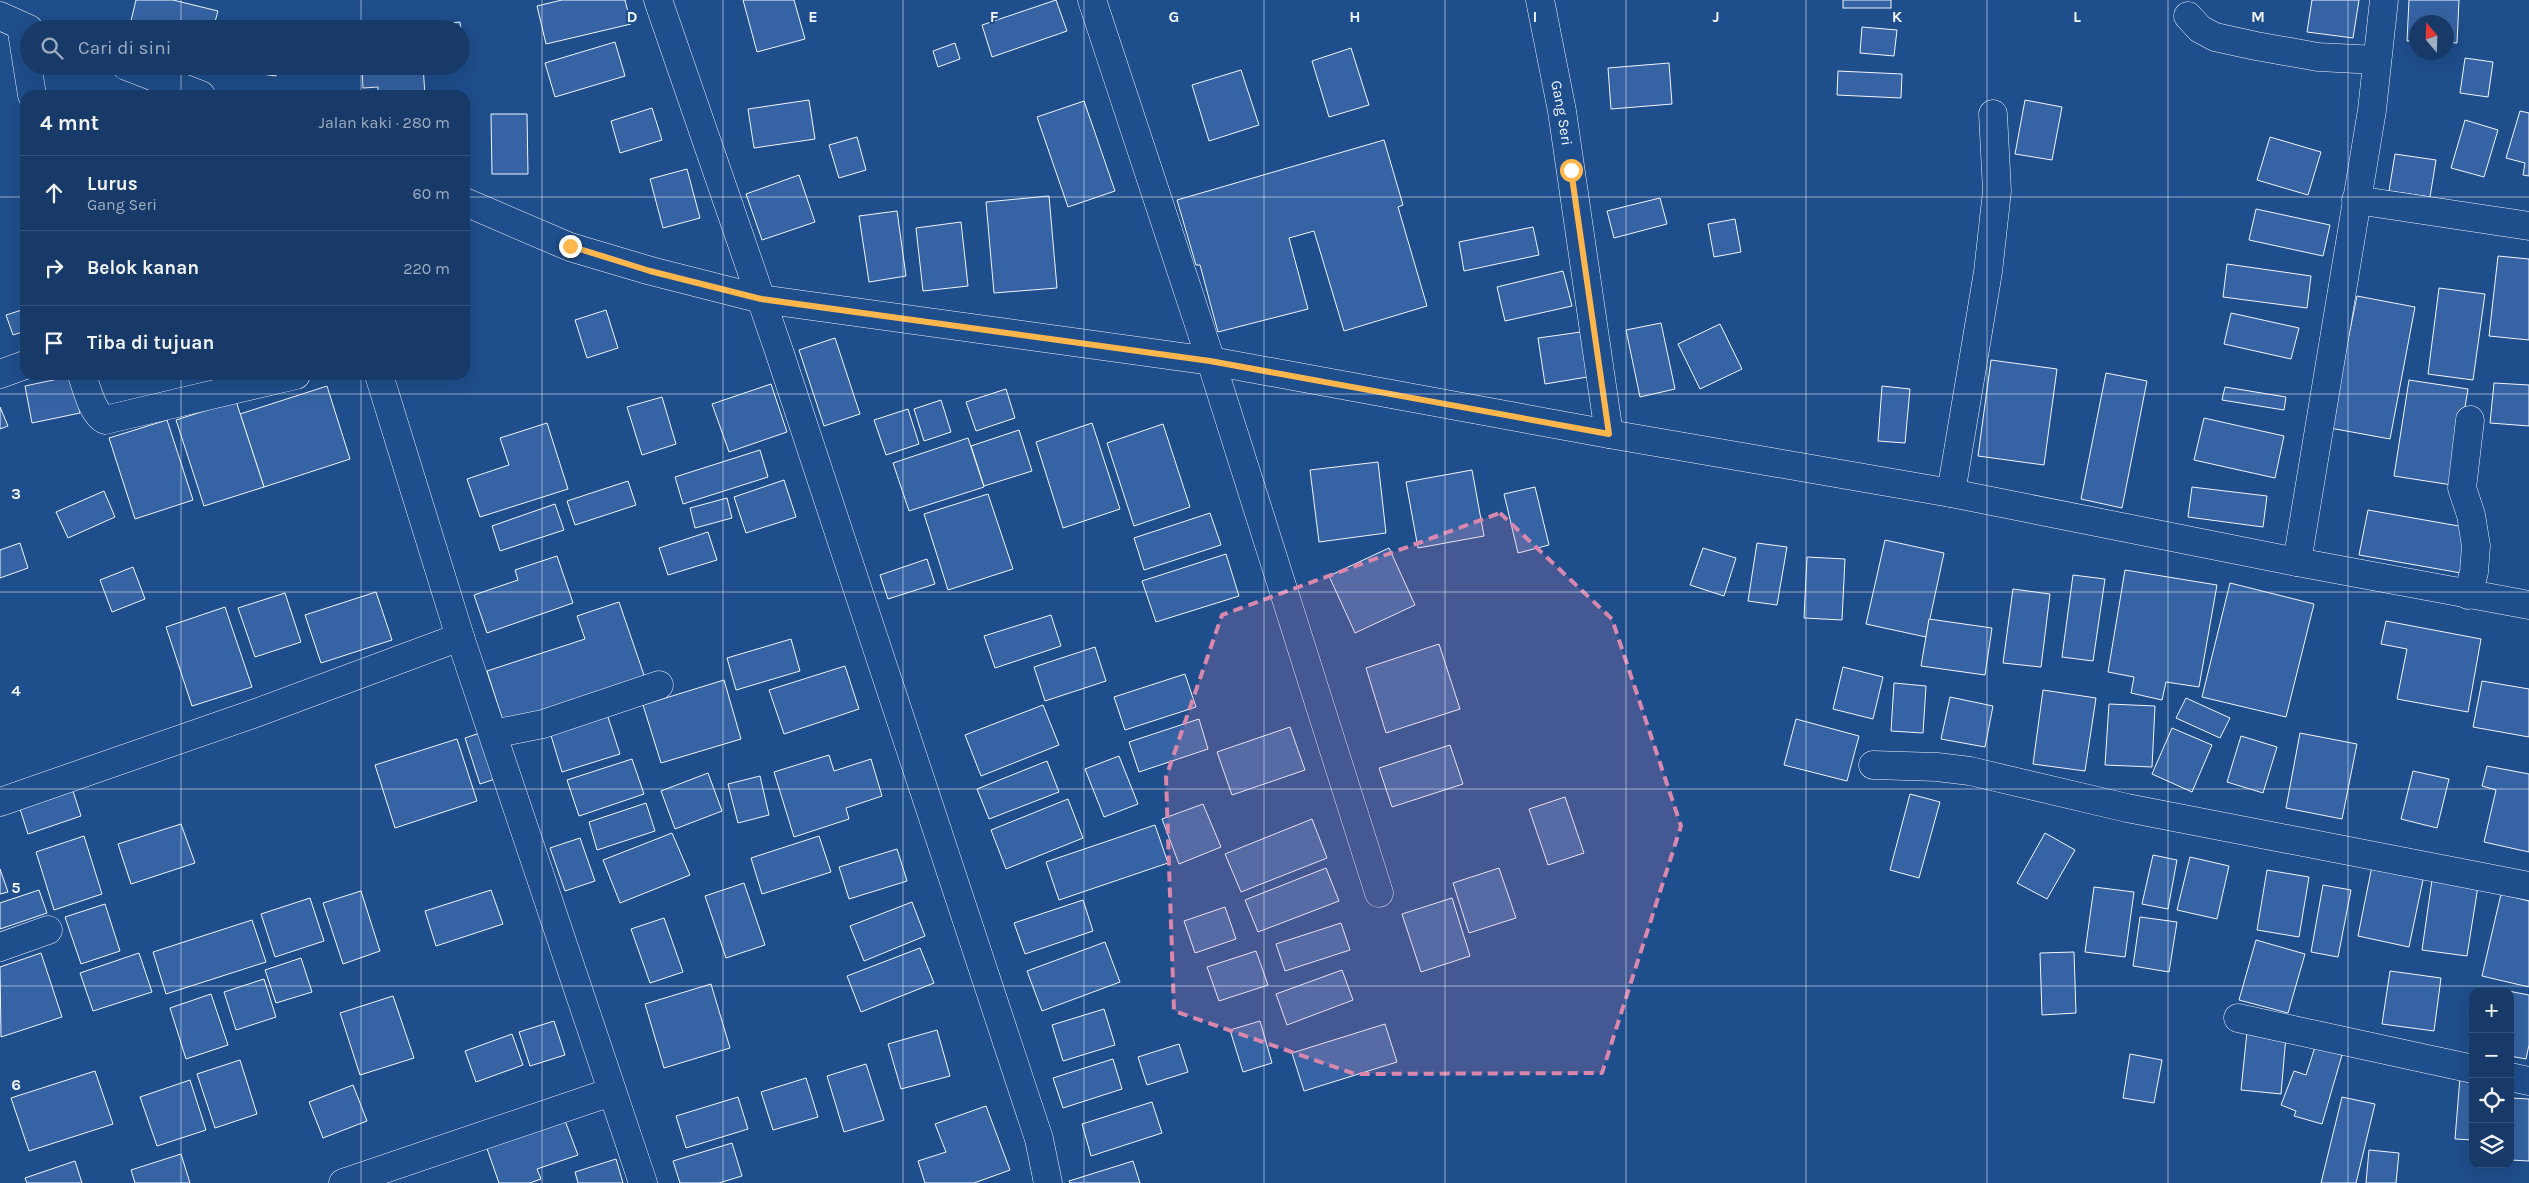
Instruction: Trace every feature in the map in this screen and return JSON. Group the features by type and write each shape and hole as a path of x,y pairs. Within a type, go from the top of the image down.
{"street":[{"path":"658,0 761,299 1036,1130 1048,1183"},
{"path":"1092,0 1210,361 1378,892"},
{"name":"Gang Seri","path":"1540,0 1562,111 1609,434"},
{"path":"2296,562 2372,110 2384,0"},
{"path":"2188,16 2200,29 2214,37 2318,57 2377,60"},
{"path":"16,24 20,42"},
{"path":"27,75 31,90"},
{"path":"149,75 188,90"},
{"path":"1951,492 1990,254 1997,191 1993,114"},
{"path":"2356,200 2529,226"},
{"path":"470,204 570,246 650,271 761,299 1210,361 1609,434 1951,492 2296,562 2529,605"},
{"path":"0,374 20,367"},
{"path":"84,380 100,417 105,420 275,380"},
{"path":"381,380 460,637 643,1183"},
{"path":"2468,595 2474,572 2476,546 2471,515 2462,488 2470,420"},
{"path":"0,802 253,714 460,637"},
{"path":"493,734 543,724 659,685"},
{"path":"1873,765 1937,767 1970,771 2127,808 2529,886"},
{"path":"0,947 48,930"},
{"path":"2238,1018 2469,1068"},
{"path":"2514,1078 2529,1081"},
{"path":"343,1183 611,1092"}],"highlighted area":[{"path":"1500,513 1612,619 1681,826 1602,1073 1355,1074 1174,1011 1166,777 1222,615"}],"building":[{"path":"136,0 173,0 218,11 216,20 131,20"},
{"path":"562,0 625,0 631,24 546,44 537,6"},
{"path":"743,0 794,0 805,39 757,52"},
{"path":"1056,0 1067,31 992,57 982,25"},
{"path":"1843,0 1891,0 1891,8 1843,8"},
{"path":"2312,0 2359,0 2353,38 2307,32"},
{"path":"2409,0 2459,0 2457,43 2454,43 2454,15 2409,15 2409,41 2407,41"},
{"path":"1862,27 1897,30 1894,56 1860,53"},
{"path":"615,42 625,76 555,97 545,63"},
{"path":"955,43 960,59 938,67 933,51"},
{"path":"1351,48 1369,105 1329,117 1312,61"},
{"path":"2465,58 2493,62 2488,97 2460,93"},
{"path":"1669,63 1672,104 1611,109 1608,68"},
{"path":"1241,70 1259,125 1209,141 1192,85"},
{"path":"1838,71 1902,74 1901,98 1837,95"},
{"path":"362,75 424,75 425,90 378,90 378,87 363,88"},
{"path":"809,100 815,139 754,148 748,109"},
{"path":"2025,100 2062,107 2052,160 2015,154"},
{"path":"1084,101 1115,191 1068,207 1037,117"},
{"path":"652,108 662,140 620,153 611,121"},
{"path":"2520,111 2529,113 2529,176 2523,175 2525,163 2506,158"},
{"path":"491,114 527,114 528,174 492,174"},
{"path":"2465,120 2498,130 2484,177 2451,168"},
{"path":"857,137 866,170 839,178 829,145"},
{"path":"2270,137 2321,152 2308,195 2257,180"},
{"path":"1384,140 1403,205 1398,207 1427,306 1344,331 1314,231 1289,238 1308,309 1218,332 1200,265 1196,265 1177,200"},
{"path":"2395,154 2436,160 2430,197 2389,191"},
{"path":"687,169 700,218 663,228 650,179"},
{"path":"799,175 815,222 762,240 746,194"},
{"path":"1049,196 1057,288 994,293 986,202"},
{"path":"1660,198 1667,224 1614,238 1607,211"},
{"path":"2256,209 2330,225 2323,256 2249,240"},
{"path":"897,211 906,276 869,282 859,216"},
{"path":"1735,219 1741,252 1714,257 1708,224"},
{"path":"961,222 968,286 923,291 916,228"},
{"path":"1533,227 1539,255 1464,271 1459,242"},
{"path":"2498,256 2529,259 2529,340 2489,336"},
{"path":"2227,264 2311,276 2307,308 2223,297"},
{"path":"1563,271 1572,306 1505,321 1497,287"},
{"path":"2439,288 2485,294 2473,380 2428,374"},
{"path":"2357,296 2415,307 2390,439 2330,428"},
{"path":"606,310 618,348 587,358 575,320"},
{"path":"20,311 20,333 13,335 6,315"},
{"path":"2231,313 2299,328 2291,359 2224,344"},
{"path":"1661,323 1675,389 1640,397 1626,330"},
{"path":"1720,324 1742,369 1700,389 1678,344"},
{"path":"1581,332 1587,377 1545,384 1538,338"},
{"path":"835,338 860,414 824,426 799,350"},
{"path":"1991,360 2057,369 2044,465 1978,456"},
{"path":"2106,373 2147,381 2122,508 2081,499"},
{"path":"53,380 73,380 80,413 32,423 25,386"},
{"path":"2409,380 2468,389 2452,485 2394,476"},
{"path":"2494,383 2529,385 2529,426 2490,423"},
{"path":"771,384 787,432 729,452 712,404"},
{"path":"327,386 350,459 264,487 240,414"},
{"path":"1882,386 1910,389 1905,443 1878,441"},
{"path":"2225,387 2286,397 2284,410 2222,400"},
{"path":"1006,389 1015,418 976,431 966,402"},
{"path":"662,397 676,444 642,455 627,407"},
{"path":"941,400 951,432 924,441 914,409"},
{"path":"236,401 264,487 204,506 176,420"},
{"path":"0,407 8,426 0,429"},
{"path":"908,409 919,444 886,455 874,420"},
{"path":"2204,418 2284,436 2275,478 2194,460"},
{"path":"167,420 193,500 135,519 109,438"},
{"path":"547,423 568,489 480,517 467,479 509,465 500,438"},
{"path":"1092,423 1120,509 1063,528 1036,442"},
{"path":"1163,424 1190,507 1134,526 1107,443"},
{"path":"1019,430 1032,471 984,486 971,446"},
{"path":"968,438 984,487 909,511 893,463"},
{"path":"760,450 768,477 683,504 675,477"},
{"path":"1378,462 1386,533 1319,542 1310,470"},
{"path":"1472,470 1484,536 1418,548 1406,482"},
{"path":"784,480 796,517 746,533 734,497"},
{"path":"628,481 636,505 575,525 567,501"},
{"path":"1535,487 1549,545 1518,553 1504,494"},
{"path":"2192,487 2267,496 2263,527 2188,517"},
{"path":"104,491 115,517 68,538 56,512"},
{"path":"988,494 1013,569 948,590 924,514"},
{"path":"727,498 732,518 695,528 690,508"},
{"path":"555,504 564,530 500,551 492,526"},
{"path":"2368,510 2470,528 2461,573 2359,555"},
{"path":"1210,513 1221,545 1144,570 1134,538"},
{"path":"708,532 717,560 668,575 659,548"},
{"path":"1885,540 1944,553 1926,637 1866,624"},
{"path":"20,543 28,568 0,578 0,550"},
{"path":"1757,543 1787,547 1777,605 1748,601"},
{"path":"1389,548 1415,605 1355,633 1329,576"},
{"path":"1703,548 1736,558 1724,596 1690,585"},
{"path":"1226,554 1239,596 1156,622 1142,581"},
{"path":"557,556 573,603 487,633 474,595 518,580 515,570"},
{"path":"1807,557 1845,559 1842,620 1804,618"},
{"path":"927,559 935,584 888,599 880,575"},
{"path":"133,567 145,599 112,612 100,580"},
{"path":"2125,570 2217,585 2199,687 2166,682 2162,700 2131,693 2134,677 2108,672"},
{"path":"2073,575 2105,579 2093,661 2062,657"},
{"path":"2230,583 2314,604 2286,717 2202,697"},
{"path":"2013,589 2050,594 2041,667 2003,663"},
{"path":"376,592 392,640 321,663 305,615"},
{"path":"285,593 301,642 255,657 238,608"},
{"path":"619,602 645,678 504,724 487,671 585,639 577,616"},
{"path":"225,607 252,687 192,706 166,627"},
{"path":"1051,615 1061,646 995,668 984,636"},
{"path":"1929,619 1992,628 1985,675 1921,666"},
{"path":"2386,621 2481,639 2468,712 2397,699 2407,649 2381,644"},
{"path":"791,639 800,671 736,690 727,658"},
{"path":"1439,644 1460,709 1386,733 1366,668"},
{"path":"1095,647 1106,681 1045,701 1034,667"},
{"path":"845,666 859,709 784,734 769,690"},
{"path":"1843,667 1883,677 1873,719 1833,709"},
{"path":"1185,674 1196,707 1125,730 1114,697"},
{"path":"724,680 741,739 661,763 643,705"},
{"path":"2482,681 2529,689 2529,737 2473,727"},
{"path":"1894,683 1926,686 1923,733 1891,731"},
{"path":"2043,690 2096,698 2085,771 2033,764"},
{"path":"1950,697 1993,706 1985,747 1941,739"},
{"path":"2186,698 2230,718 2220,738 2176,718"},
{"path":"2109,704 2155,706 2152,767 2105,765"},
{"path":"1043,705 1059,745 981,776 965,735"},
{"path":"606,711 620,754 562,772 549,729"},
{"path":"1199,719 1208,749 1139,772 1129,742"},
{"path":"1796,719 1859,736 1847,781 1784,765"},
{"path":"1290,727 1305,770 1232,795 1217,752"},
{"path":"2172,728 2212,745 2192,792 2152,774"},
{"path":"486,731 501,777 480,784 465,738"},
{"path":"2300,733 2357,744 2342,819 2286,808"},
{"path":"2241,736 2277,747 2263,793 2227,782"},
{"path":"457,739 477,801 395,828 375,765"},
{"path":"1450,745 1463,784 1392,807 1379,768"},
{"path":"829,755 834,771 871,759 882,796 846,808 849,819 794,837 774,772"},
{"path":"1119,756 1138,804 1104,817 1085,769"},
{"path":"632,759 644,794 579,816 567,780"},
{"path":"1047,761 1059,792 989,819 977,789"},
{"path":"2487,766 2529,774 2529,852 2484,842 2496,790 2482,786"},
{"path":"2413,771 2449,779 2437,828 2401,819"},
{"path":"708,773 722,811 675,829 661,791"},
{"path":"760,776 769,815 738,823 728,784"},
{"path":"72,788 81,816 28,834 19,806"},
{"path":"1910,794 1940,802 1919,878 1890,870"},
{"path":"1565,797 1584,853 1548,865 1529,809"},
{"path":"1068,799 1083,838 1006,869 991,830"},
{"path":"646,803 655,831 597,850 589,822"},
{"path":"1203,804 1221,847 1179,864 1162,819"},
{"path":"1312,819 1327,858 1241,892 1225,854"},
{"path":"181,824 195,863 131,884 118,844"},
{"path":"1155,825 1168,863 1059,900 1046,862"},
{"path":"672,833 690,875 620,903 603,860"},
{"path":"2045,833 2075,850 2047,899 2017,883"},
{"path":"84,836 102,894 54,910 36,852"},
{"path":"819,836 831,872 762,894 751,858"},
{"path":"580,838 595,881 565,891 550,848"},
{"path":"897,849 907,881 849,899 839,867"},
{"path":"2153,855 2177,860 2168,909 2142,904"},
{"path":"2190,857 2229,866 2217,919 2177,910"},
{"path":"2372,866 2424,875 2409,947 2358,936"},
{"path":"1326,868 1339,901 1258,932 1245,900"},
{"path":"1499,868 1516,918 1469,933 1453,883"},
{"path":"0,869 8,892 0,894"},
{"path":"2267,870 2309,877 2299,937 2257,930"},
{"path":"2432,880 2478,886 2467,956 2422,950"},
{"path":"744,883 765,945 726,958 705,896"},
{"path":"2323,885 2351,890 2338,957 2311,952"},
{"path":"2094,887 2134,892 2125,957 2085,952"},
{"path":"39,890 47,913 0,929 0,903"},
{"path":"491,890 503,924 436,946 425,911"},
{"path":"361,891 380,951 343,964 323,903"},
{"path":"2501,894 2529,901 2529,987 2482,976"},
{"path":"310,898 324,941 275,957 261,914"},
{"path":"1452,898 1470,956 1421,972 1402,914"},
{"path":"1083,900 1093,931 1025,954 1014,923"},
{"path":"912,902 925,936 864,961 850,926"},
{"path":"105,904 120,951 81,964 65,917"},
{"path":"1225,907 1236,939 1195,953 1184,921"},
{"path":"2140,917 2177,922 2169,972 2133,966"},
{"path":"664,918 683,972 650,983 631,929"},
{"path":"252,920 266,962 166,994 153,952"},
{"path":"1341,923 1350,950 1285,971 1276,944"},
{"path":"2256,940 2305,954 2288,1013 2239,1000"},
{"path":"1105,942 1120,982 1042,1011 1027,971"},
{"path":"920,948 934,983 861,1012 847,976"},
{"path":"1256,951 1268,985 1219,1001 1207,967"},
{"path":"2074,952 2076,1013 2042,1015 2040,953"},
{"path":"41,953 62,1017 1,1037 0,967"},
{"path":"139,953 152,992 93,1011 80,973"},
{"path":"301,958 312,992 276,1003 265,970"},
{"path":"1342,970 1353,1000 1287,1025 1276,994"},
{"path":"2390,971 2441,978 2434,1031 2382,1024"},
{"path":"264,979 276,1017 236,1030 224,992"},
{"path":"711,984 730,1048 664,1068 645,1004"},
{"path":"2514,992 2529,995 2529,1045 2526,1059 2514,1057"},
{"path":"211,994 228,1045 186,1059 170,1008"},
{"path":"393,996 414,1058 360,1075 340,1013"},
{"path":"1104,1009 1115,1045 1063,1061 1052,1025"},
{"path":"554,1021 565,1055 530,1066 519,1032"},
{"path":"1260,1021 1272,1063 1243,1072 1230,1030"},
{"path":"1385,1024 1397,1062 1304,1091 1292,1053"},
{"path":"937,1030 950,1076 901,1089 888,1044"},
{"path":"2247,1032 2286,1036 2281,1094 2241,1090"},
{"path":"512,1034 523,1065 476,1082 465,1051"},
{"path":"1179,1044 1188,1072 1147,1085 1138,1057"},
{"path":"2315,1047 2342,1055 2322,1124 2294,1116 2296,1111 2281,1105 2294,1071 2306,1075"},
{"path":"2130,1054 2162,1060 2154,1103 2123,1098"},
{"path":"1113,1059 1122,1089 1063,1108 1053,1078"},
{"path":"240,1060 257,1114 215,1128 197,1074"},
{"path":"866,1064 884,1120 844,1132 827,1076"},
{"path":"95,1071 113,1124 29,1151 11,1098"},
{"path":"2460,1077 2469,1078 2469,1140 2455,1139"},
{"path":"806,1078 818,1117 773,1130 761,1092"},
{"path":"190,1080 206,1130 157,1146 140,1097"},
{"path":"353,1085 367,1121 323,1138 309,1102"},
{"path":"738,1097 748,1129 686,1148 676,1116"},
{"path":"2342,1097 2375,1104 2356,1183 2321,1183"},
{"path":"2514,1098 2529,1099 2529,1161 2514,1160"},
{"path":"1152,1102 1162,1133 1091,1156 1082,1124"},
{"path":"986,1106 1010,1170 974,1183 925,1183 918,1161 946,1152 935,1124"},
{"path":"564,1118 578,1155 537,1169 541,1179 530,1183 499,1183 484,1140"},
{"path":"732,1143 742,1176 719,1183 680,1183 673,1161"},
{"path":"2369,1150 2399,1153 2396,1183 2366,1183"},
{"path":"181,1154 190,1183 135,1183 131,1170"},
{"path":"616,1159 623,1183 578,1183 575,1172"},
{"path":"75,1161 82,1183 27,1183 25,1178"},
{"path":"1133,1161 1140,1183 1070,1183 1069,1181"}],"route":[{"path":"570,246 650,271 761,299 1210,361 1609,434 1571,170"}]}
